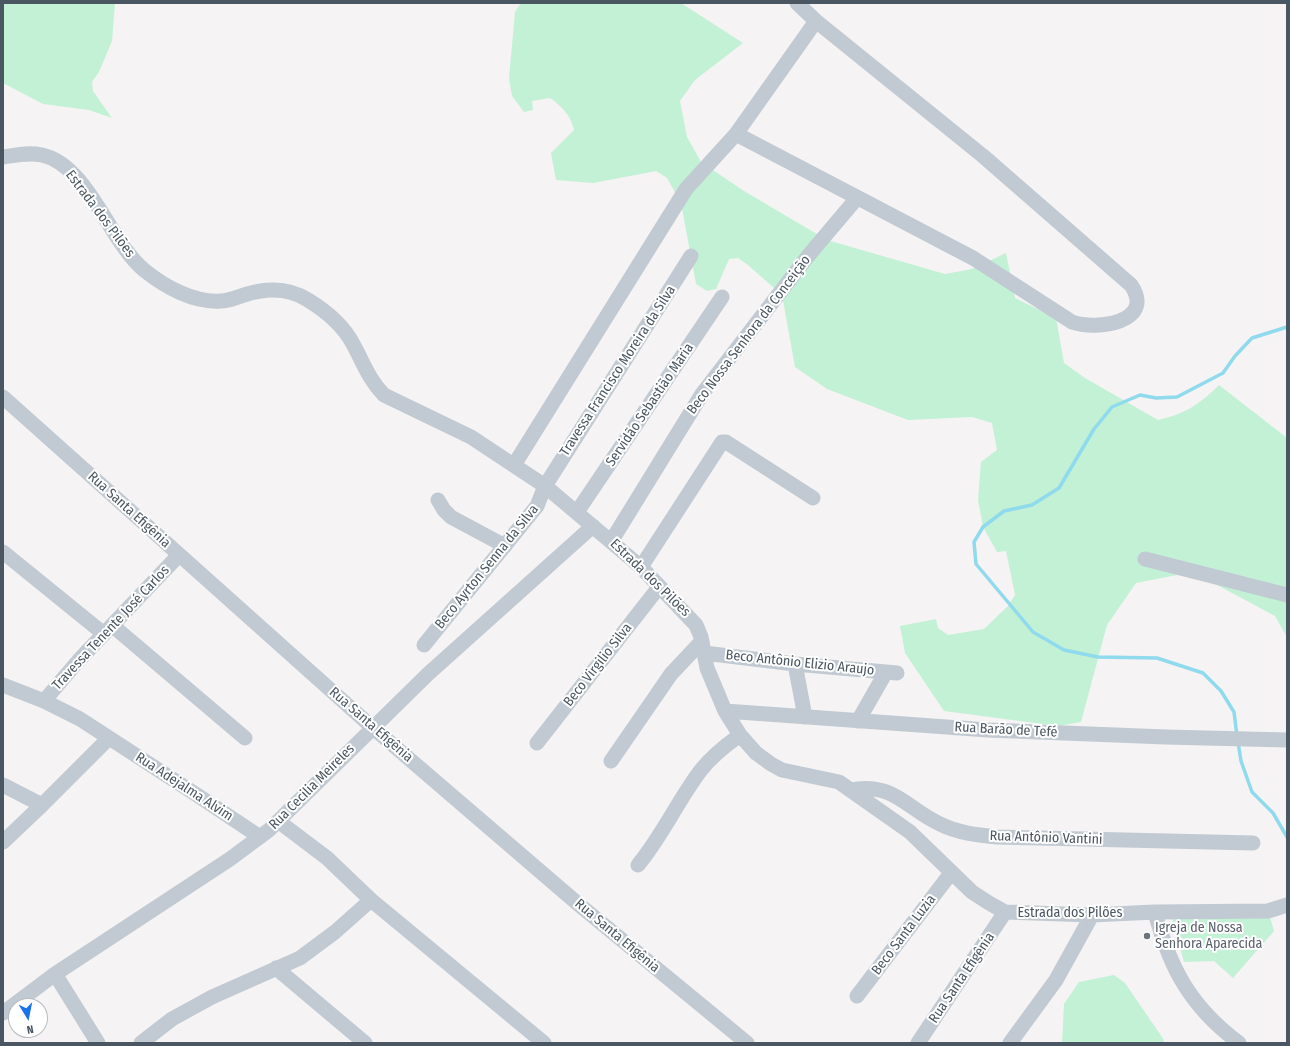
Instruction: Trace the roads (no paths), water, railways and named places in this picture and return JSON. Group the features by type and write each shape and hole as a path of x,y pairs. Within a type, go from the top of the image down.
{"street":[{"path":"736,134 973,258 1072,322 1090,327 1116,322 1130,316 1134,309 1136,297 1131,285 982,156 816,21 798,3"},
{"path":"514,465 686,189 736,134 816,21"},
{"name":"Estrada dos Pilões","path":"3,157 23,154 41,155 54,159 63,165 78,178 129,255 145,270 181,292 197,299 221,301 258,291 278,290 286,291 307,299 332,318 344,330 375,386 384,395 471,437 514,465 545,486 612,540 641,567 696,625 712,683 725,712 756,754 782,770 839,782 910,832 972,892 1006,912 1092,915 1155,912 1268,911 1285,905"},
{"name":"Beco Nossa Senhora da Conceição","path":"612,540 702,394 808,256 857,198"},
{"name":"Travessa Francisco Moreira da Silva","path":"545,486 691,256"},
{"name":"Servidão Sebastião Maria","path":"577,512 722,297"},
{"name":"Rua Santa Efigênia","path":"3,398 372,727 577,903 747,1043"},
{"path":"641,567 719,443 726,442 813,498"},
{"name":"Beco Ayrton Senna da Silva","path":"424,645 537,506 545,486"},
{"path":"438,500 444,510 451,517 505,546"},
{"name":"Rua Cecilia Meireles","path":"3,1012 55,974 260,838 428,674 593,526"},
{"path":"3,552 108,630 245,738"},
{"name":"Travessa Tenente José Carlos","path":"44,701 79,660 179,555"},
{"path":"1145,559 1287,595"},
{"name":"Beco Virgilio Silva","path":"537,743 660,588"},
{"path":"611,761 671,674 703,647"},
{"name":"Beco Antônio Elizio Araujo","path":"703,647 795,664 891,672 858,721"},
{"path":"795,664 805,717"},
{"name":"Rua Adejalma Alvim","path":"3,685 44,701 80,720 197,794 260,838"},
{"name":"Rua Barão de Tefé","path":"725,712 996,730 1246,740 1287,740"},
{"path":"638,865 654,846 701,770 720,750 740,734"},
{"path":"3,842 109,738"},
{"path":"3,786 42,805"},
{"name":"Rua Antônio Vantini","path":"850,790 870,788 893,794 939,824 962,833 997,837 1253,843"},
{"path":"278,821 327,858 371,900 544,1043"},
{"name":"Beco Santa Luzia","path":"857,996 951,873"},
{"path":"143,1043 172,1019 212,997 300,958 335,932 371,900"},
{"name":"Rua Santa Efigênia","path":"918,1043 1006,912"},
{"path":"1155,912 1163,941 1186,990 1201,1009 1239,1043"},
{"path":"1010,1043 1056,980 1092,915"},
{"path":"276,968 365,1043"},
{"path":"55,974 98,1043"}],"waterway":[{"path":"1237,736 1234,712 1221,691 1203,673 1157,658 1098,657 1064,650 1033,632 976,564 974,542 983,527 1004,511 1032,505 1059,488 1094,429 1112,407 1140,395 1156,398 1177,397 1223,373 1235,356 1252,338 1287,327"},
{"path":"1238,742 1241,761 1252,792 1273,813 1287,837"}],"place":[{"name":"Igreja de Nossa Senhora Aparecida","path":"1147,936"}]}
